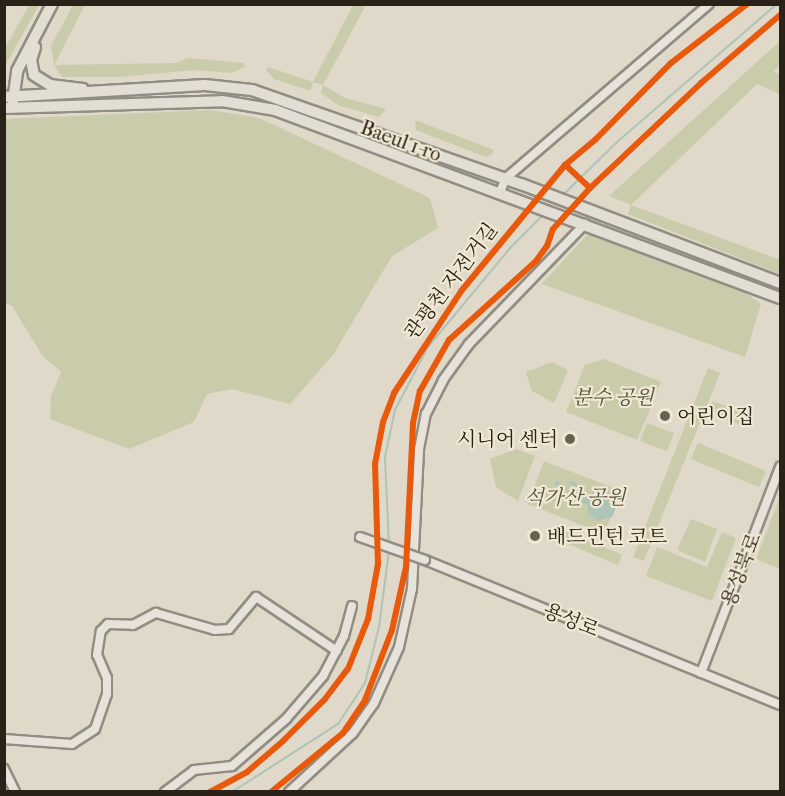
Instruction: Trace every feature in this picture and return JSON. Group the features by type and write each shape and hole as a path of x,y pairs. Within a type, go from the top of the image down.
{"main road":[{"path":"9,102 17,71 52,4"},
{"path":"34,38 31,60 34,75 50,85 94,93"},
{"name":"Baeul 1-ro","path":"9,102 206,85 252,90 506,178 780,283"},
{"name":"Baeul 1-ro","path":"9,102 222,101 275,110 505,193 780,298"}],"street":[{"path":"505,193 506,178 709,4"},
{"path":"289,792 353,733 374,703 399,647 412,589 419,449 426,414 443,380 469,344 582,223"},
{"name":"용성북로","path":"701,673 780,467"},
{"name":"용성로","path":"360,537 425,560 780,705"},
{"path":"4,740 72,744 96,729 106,694 106,678 97,655 101,631 108,624 133,625 156,613 215,630 229,629 256,597 338,651"},
{"path":"165,792 194,771 232,766 260,743 307,696 338,651 352,606"},
{"path":"4,769 15,792"}],"green space":[{"path":"29,5 39,5 5,66 5,48"},
{"path":"73,5 85,5 54,65 51,46"},
{"path":"353,5 366,5 323,85 313,82"},
{"path":"780,41 780,65 773,71 780,75 780,94 757,84 631,205 609,196"},
{"path":"188,58 244,63 244,67 231,73 194,70 118,77 62,77 54,65 176,63"},
{"path":"268,67 313,82 310,91 274,79 266,70"},
{"path":"323,85 345,98 386,109 379,117 338,105 321,93"},
{"path":"210,110 259,118 430,198 438,228 392,256 333,355 290,404 232,389 207,394 194,422 129,449 50,419 51,396 61,372 42,355 12,306 5,303 5,119"},
{"path":"415,120 494,150 486,157 416,130"},
{"path":"631,205 780,260 780,274 628,214"},
{"path":"588,234 739,288 761,304 745,357 542,284"},
{"name":"분수 공원","path":"604,359 661,382 637,440 566,412 585,365"},
{"path":"552,362 568,370 554,403 532,391 526,372"},
{"path":"708,368 720,373 644,561 633,557"},
{"path":"713,401 746,414 741,425 709,413"},
{"path":"647,423 674,433 667,451 640,441"},
{"path":"698,443 766,471 759,487 691,459"},
{"path":"516,449 535,456 518,501 496,487 490,459"},
{"name":"석가산 공원","path":"544,461 621,491 604,534 528,504"},
{"path":"780,497 780,569 756,559"},
{"path":"691,519 717,529 705,562 677,550"},
{"path":"560,528 622,555 618,565 556,539"},
{"path":"722,532 736,538 712,601 646,576 657,547 707,567"}],"shaded area":[{"path":"559,481 562,488 572,490 576,497 580,495 575,486 567,483 574,481 582,493 592,496 592,488 603,488 619,500 612,517 597,521 587,512 588,505 573,498 568,490 560,490 554,483"}],"waterway":[{"path":"563,195 617,142 777,4"},
{"path":"389,546 385,457 395,410 428,347 512,246 544,214"},
{"path":"232,792 338,724 365,683 379,627 389,551"}],"cycle path":[{"path":"590,188 565,165 595,140 671,63 747,4"},
{"path":"271,792 343,733 365,700 392,630 406,567 413,423 420,391 449,340 536,261 547,246 553,229 590,188 701,83 780,15"},
{"name":"관평천 자전거길","path":"210,792 247,772 283,741 325,699 348,669 368,619 378,564 375,464 383,422 394,393 462,290 565,165"}],"place":[{"name":"어린이집","path":"665,416"},
{"name":"시니어 센터","path":"570,439"},
{"name":"배드민턴 코트","path":"535,536"}]}
